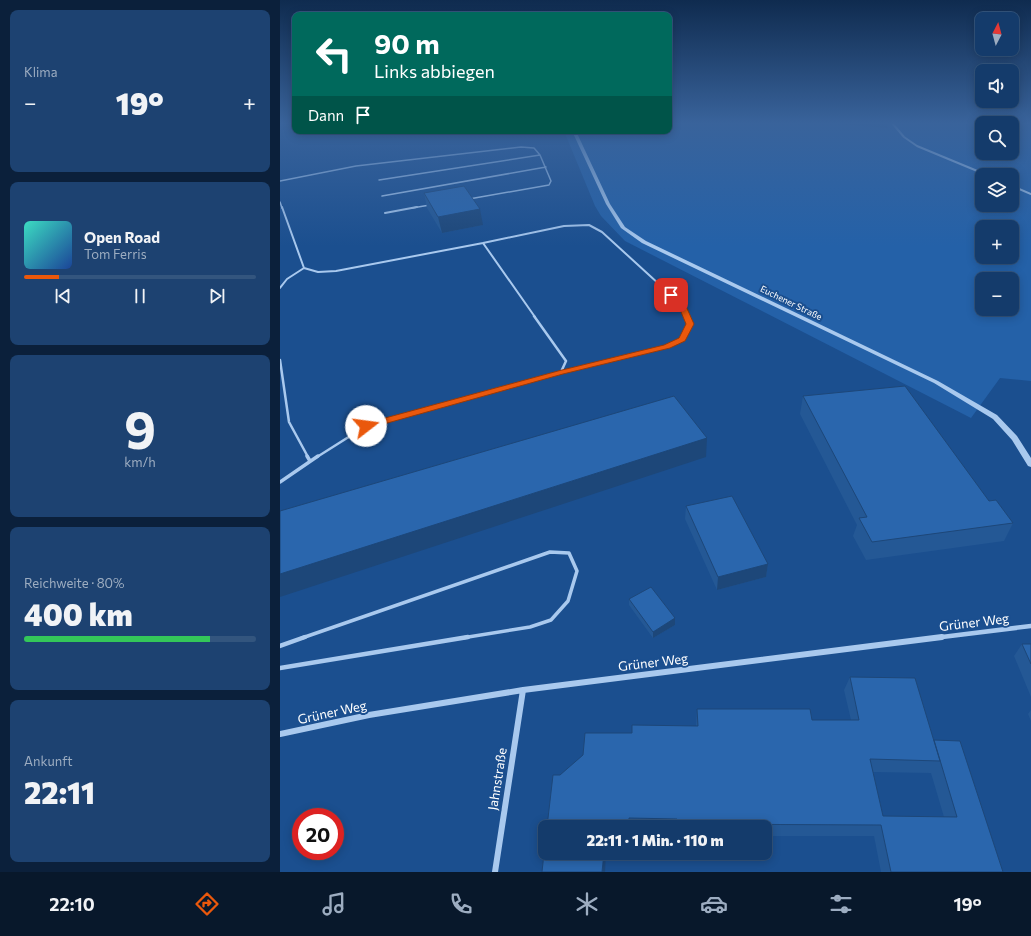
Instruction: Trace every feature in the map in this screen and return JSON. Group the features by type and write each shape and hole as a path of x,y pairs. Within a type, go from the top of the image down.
{"street":[{"name":"Euchener Straße","path":"590,165 608,204 623,228 644,242 943,386 995,417 1015,438 1031,464"},
{"path":"962,165 975,170"},
{"path":"1019,189 1031,194"},
{"name":"Grüner Weg","path":"280,734 369,715 523,690 1031,626"},
{"name":"Jahnstraße","path":"495,872 523,690"}],"lane":[{"path":"280,181 367,165"},
{"path":"379,180 478,165"},
{"path":"382,196 546,167 551,181 549,185 463,200"},
{"path":"280,202 304,268"},
{"path":"385,213 432,205"},
{"path":"280,288 287,279 304,268 318,272 336,271 564,226 589,225 602,232 682,306 690,324 682,339 667,347 561,372 366,426 310,461 280,482"},
{"path":"482,243 566,361 561,372"},
{"path":"280,360 289,422 310,461"},
{"path":"280,646 550,552 569,553 577,572 568,601 551,620 530,627 280,668"}],"shaded area":[{"path":"578,165 1031,165 1031,381 1000,378 971,418 625,241 601,216 595,206"}],"building":[{"path":"464,186 480,209 438,217 424,193"},
{"path":"905,386 989,501 996,500 1013,523 872,542 859,518 867,517 803,396"},
{"path":"674,396 707,438 280,574 280,511"},
{"path":"732,496 768,564 718,577 686,506"},
{"path":"651,587 675,618 653,632 629,599"},
{"path":"1022,644 1031,644 1031,664"},
{"path":"850,677 915,678 940,761 870,759 883,816 957,817 934,740 960,741 1003,872 891,872 881,825 772,824 772,820 677,820 629,818 629,820 548,820 553,775 560,775 583,755 585,733 632,733 632,725 698,726 697,709 810,709 812,720 859,720"},
{"path":"543,860 603,860 602,872 542,872"}],"route":[{"path":"366,426 561,372 667,347 682,339 690,324 682,306 671,295"}]}
